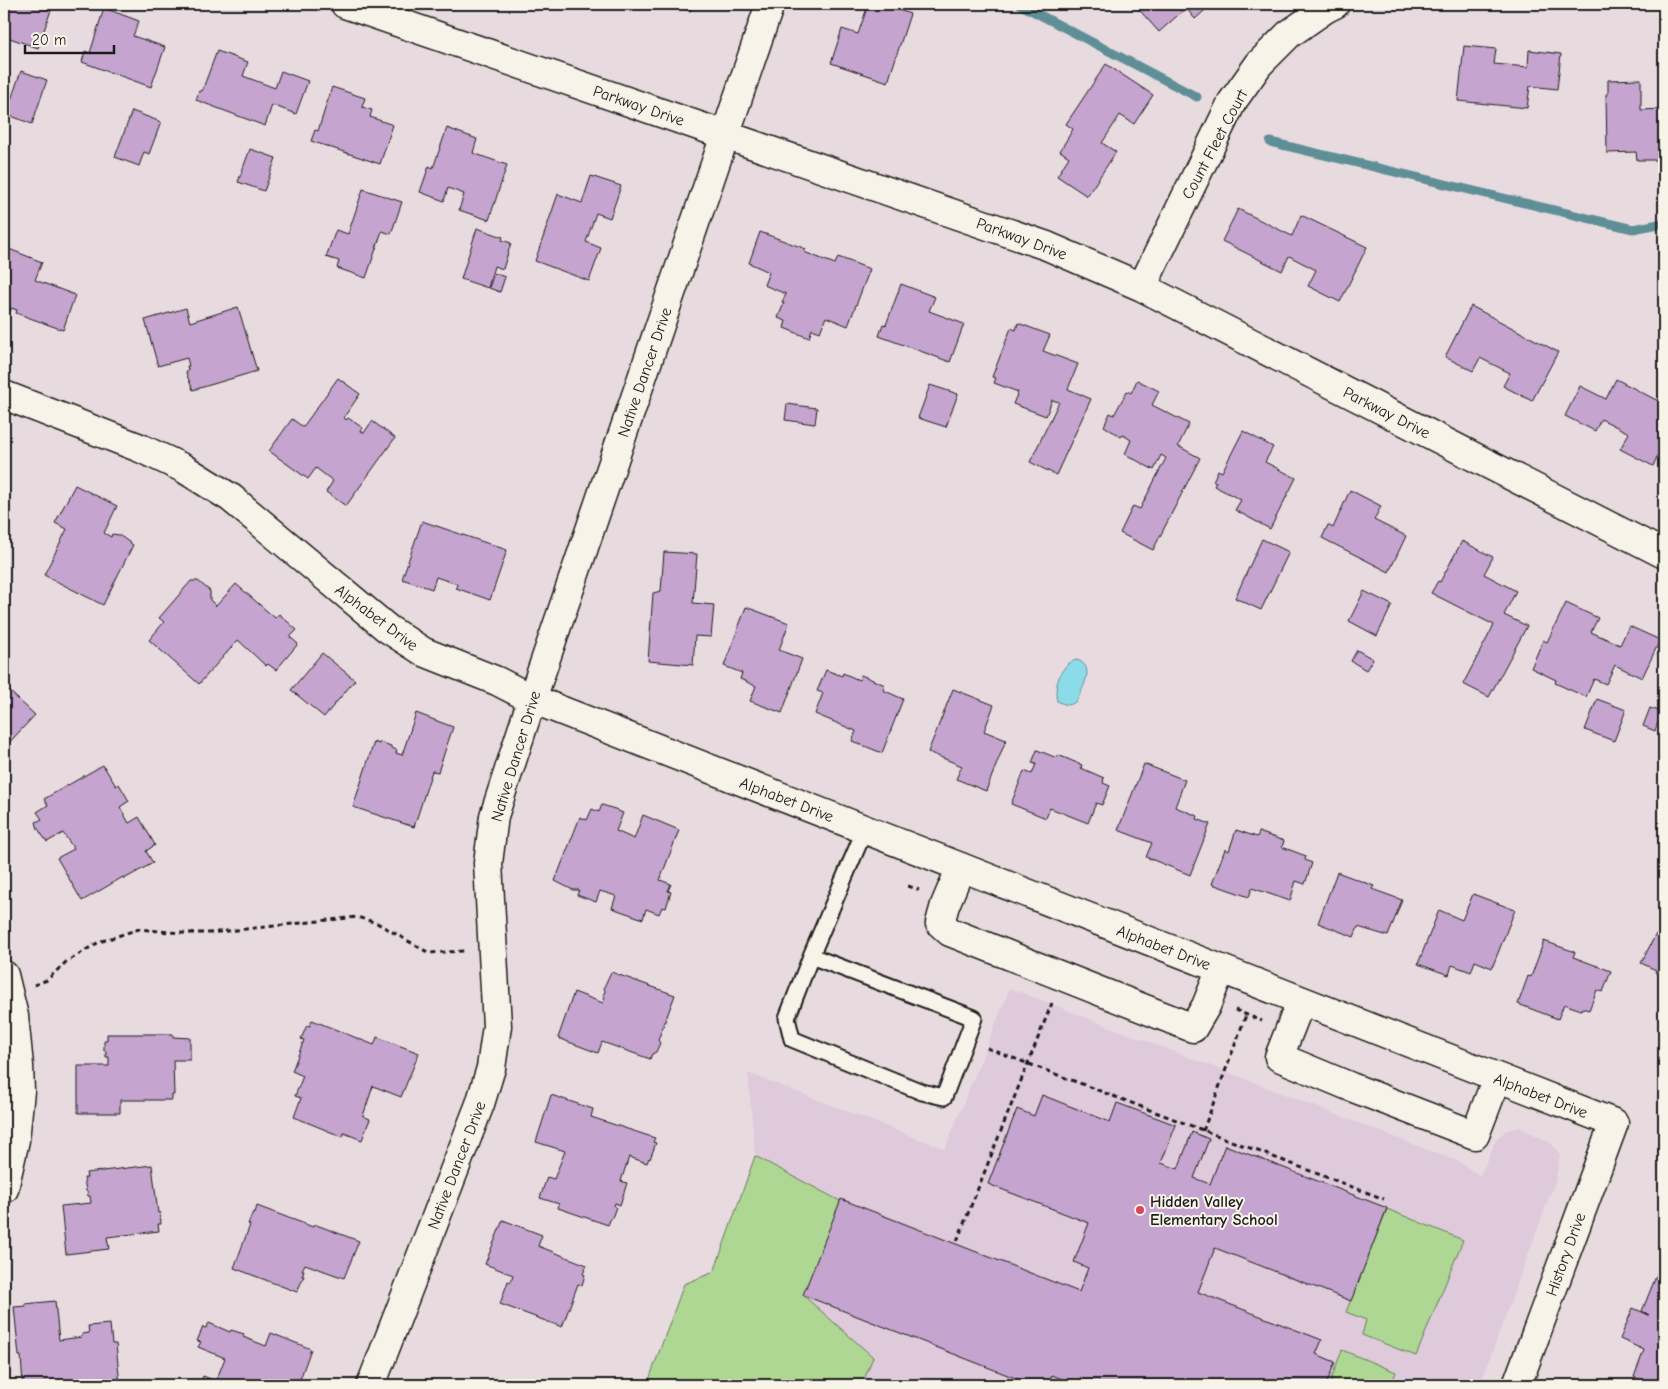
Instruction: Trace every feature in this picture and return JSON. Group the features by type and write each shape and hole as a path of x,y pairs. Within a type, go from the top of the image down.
{"street":[{"name":"Parkway Drive","path":"345,4 1047,246 1142,287 1664,554"},
{"name":"Native Dancer Drive","path":"371,1385 480,1104 491,1068 496,1026 488,863 494,816 532,698 770,4"},
{"name":"Count Fleet Court","path":"1142,287 1232,102 1259,64 1289,34 1335,4"},
{"name":"Alphabet Drive","path":"4,395 140,448 183,468 231,498 388,629 424,652 497,681 532,698 1614,1123"},
{"path":"961,867 940,922 950,932 1193,1028 1209,999 1221,969"},
{"path":"4,1189 15,1140 20,1090 14,1016 6,985"},
{"path":"1301,1000 1279,1056 1351,1087 1475,1135 1497,1078"},
{"name":"History Drive","path":"1517,1385 1614,1123"}],"lane":[{"path":"810,956 974,1018 944,1097 922,1092 792,1039 787,1018 810,956 865,829"}],"path":[{"path":"6,985 47,980 66,962 99,942 139,929 180,933 209,933 357,917 376,923 429,953 493,950"},
{"path":"957,1241 1056,995"},
{"path":"1209,999 1289,1031"},
{"path":"1204,1131 1246,1014"},
{"path":"966,1040 1384,1199"}],"shaded area":[{"name":"Hidden Valley Elementary School","path":"1010,988 1459,1162 1480,1176 1497,1138 1507,1130 1520,1127 1551,1143 1560,1155 1556,1179 1480,1385 647,1385 684,1284 714,1272 755,1156 748,1073 945,1149"}],"green space":[{"path":"755,1156 842,1202 804,1296 873,1357 862,1385 647,1385 684,1284 714,1272"},
{"path":"1387,1209 1463,1240 1416,1356 1362,1335 1366,1320 1346,1312"},
{"path":"1342,1350 1396,1372 1391,1385 1329,1385"}],"water":[{"path":"1077,660 1086,667 1085,683 1075,702 1068,705 1063,704 1057,701 1057,683 1067,665"}],"building":[{"path":"4,4 33,4 51,10 38,48 4,36"},
{"path":"669,4 693,4 690,11"},
{"path":"865,4 889,4 888,6 910,14 888,82 831,63 842,29 858,34 868,5"},
{"path":"1134,4 1212,4 1195,19 1186,8 1159,32"},
{"path":"104,8 139,21 133,36 165,47 151,87 82,62 85,51 90,53"},
{"path":"1464,46 1496,49 1494,64 1528,67 1529,50 1561,54 1557,89 1530,86 1527,108 1458,101"},
{"path":"217,51 248,62 243,76 275,88 281,71 308,81 296,114 272,105 265,126 196,100 199,91 202,91"},
{"path":"1106,64 1153,95 1134,124 1120,115 1102,143 1116,152 1087,196 1057,176 1069,157 1060,151 1073,129 1066,124"},
{"path":"21,71 47,80 32,124 6,114"},
{"path":"1641,79 1641,110 1664,109 1664,152 1657,152 1657,160 1637,160 1636,152 1607,153 1606,94 1608,94 1608,80"},
{"path":"332,87 365,98 362,107 372,110 370,117 393,125 380,164 311,141 315,130 318,131"},
{"path":"132,111 161,122 149,154 144,152 139,166 115,157"},
{"path":"447,128 477,139 473,153 507,165 489,220 459,210 464,194 448,188 444,201 420,192 429,166 433,168"},
{"path":"250,149 276,158 264,191 238,182"},
{"path":"591,176 621,186 610,218 596,213 586,242 601,248 589,281 535,261 558,194 582,203"},
{"path":"363,189 402,202 391,234 382,231 366,278 337,268 339,261 326,257 336,230 348,234"},
{"path":"1238,209 1292,236 1301,215 1367,247 1340,302 1308,286 1316,270 1289,256 1282,271 1222,241"},
{"path":"477,228 503,237 502,240 511,243 503,269 494,266 488,288 461,279"},
{"path":"760,232 806,249 804,252 835,264 838,257 870,269 848,326 826,317 820,332 812,329 809,338 784,328 786,321 778,318 786,294 764,285 769,272 749,263"},
{"path":"4,247 42,262 35,280 75,295 63,330 16,313 17,310 11,308 8,318 4,316"},
{"path":"494,273 505,277 500,292 489,288"},
{"path":"901,284 935,297 929,311 964,324 950,362 879,336 883,324 886,325"},
{"path":"1471,306 1558,352 1532,401 1503,386 1510,373 1480,358 1473,371 1445,357"},
{"path":"238,307 257,371 193,390 186,373 188,370 187,366 189,366 187,358 158,366 145,320 186,308 190,322"},
{"path":"1018,323 1050,335 1043,351 1078,364 1068,389 1091,399 1056,475 1030,462 1059,402 1052,400 1046,416 1013,404 1018,392 994,383 996,378 992,377 1011,328 1016,330"},
{"path":"338,378 360,394 344,417 346,420 348,418 363,428 361,431 364,433 372,421 395,438 346,506 326,492 333,481 316,468 308,479 269,451 292,419 303,427"},
{"path":"1616,379 1664,404 1664,441 1653,466 1620,449 1629,433 1601,419 1595,431 1565,416 1580,386 1606,399"},
{"path":"1137,380 1159,391 1152,405 1189,424 1178,446 1200,458 1153,550 1120,533 1133,506 1140,509 1166,458 1161,455 1154,470 1125,454 1131,440 1123,435 1121,437 1104,426 1110,413 1114,415 1127,391 1131,393"},
{"path":"930,385 958,394 946,427 918,418"},
{"path":"787,404 817,408 815,424 785,420"},
{"path":"1243,431 1273,447 1265,462 1296,478 1270,529 1235,510 1241,500 1214,486 1216,482 1213,481 1218,470 1222,472"},
{"path":"75,485 117,506 104,533 111,537 112,534 119,535 133,545 103,605 44,575 67,529 55,523"},
{"path":"1350,490 1381,506 1374,520 1406,536 1389,572 1322,538 1328,525 1333,528"},
{"path":"422,521 507,550 490,600 456,588 457,584 436,577 432,589 402,579"},
{"path":"1262,539 1289,552 1261,610 1235,598"},
{"path":"1462,541 1493,557 1484,574 1516,591 1504,615 1527,626 1489,697 1463,684 1494,625 1431,593 1438,581 1440,582"},
{"path":"664,552 697,554 693,603 714,605 711,637 695,636 693,665 648,661 653,593 661,591"},
{"path":"191,581 198,581 210,591 210,600 216,606 236,584 275,618 279,614 297,630 290,637 298,644 276,670 268,664 266,666 238,640 199,684 149,640 164,622 159,618"},
{"path":"1364,591 1392,605 1377,636 1349,621"},
{"path":"1566,603 1598,618 1591,632 1620,645 1629,626 1660,640 1642,678 1615,665 1606,684 1594,679 1586,697 1555,683 1556,680 1531,668 1543,640 1547,642"},
{"path":"746,607 789,623 779,650 802,659 782,713 750,701 756,686 740,679 742,673 724,666"},
{"path":"1357,650 1373,659 1366,670 1351,661"},
{"path":"322,653 355,680 324,717 291,690"},
{"path":"826,670 842,676 843,673 859,680 861,675 885,685 883,690 903,699 882,753 852,741 856,731 815,714 823,693 817,691"},
{"path":"4,686 35,715 4,748"},
{"path":"953,689 994,705 984,731 1006,740 986,791 956,779 962,766 928,752"},
{"path":"1664,698 1664,714 1661,713 1655,731 1643,726 1650,708 1659,711"},
{"path":"1597,699 1626,710 1614,741 1585,730"},
{"path":"416,713 453,727 438,772 432,771 414,827 353,807 374,742 391,746 391,748 397,750 396,753 402,755"},
{"path":"1037,750 1057,758 1058,755 1082,765 1081,768 1104,778 1103,783 1110,786 1102,805 1096,803 1088,823 1050,808 1046,818 1011,804 1024,771 1032,774 1036,764 1032,763"},
{"path":"1144,764 1185,780 1175,807 1198,816 1197,819 1210,824 1190,875 1146,857 1152,843 1118,830"},
{"path":"103,765 116,786 119,784 129,801 120,807 129,823 139,817 155,845 146,851 153,863 124,879 123,877 82,901 57,858 74,849 63,833 47,842 38,829 36,822 42,819 37,812 48,805 44,799"},
{"path":"602,805 623,813 616,831 634,839 643,815 679,830 660,880 671,884 668,891 671,892 666,908 662,907 659,914 646,909 643,919 612,908 616,896 600,891 596,902 577,895 579,890 573,890 555,881 580,817 587,820 592,809 599,812"},
{"path":"1236,830 1257,837 1259,832 1284,841 1282,847 1306,856 1305,860 1312,863 1305,884 1296,881 1290,901 1252,888 1249,897 1212,884 1225,849 1229,851"},
{"path":"1337,872 1374,886 1372,889 1402,900 1388,936 1358,927 1354,937 1318,923"},
{"path":"1473,894 1515,910 1492,968 1475,961 1471,972 1452,965 1449,975 1418,964 1439,910 1462,920"},
{"path":"1656,934 1664,938 1664,977 1655,972 1656,970 1641,963"},
{"path":"1544,941 1575,952 1573,957 1611,971 1603,992 1597,990 1589,1010 1582,1008 1581,1010 1564,1004 1558,1019 1518,1004 1528,976 1531,977"},
{"path":"611,972 675,995 658,1040 660,1043 650,1059 602,1042 598,1053 558,1038 574,992 603,1003 605,997 603,996 604,987"},
{"path":"312,1020 374,1045 377,1037 419,1053 401,1097 373,1086 363,1116 370,1119 362,1140 344,1133 343,1137 294,1117 301,1098 295,1096 303,1076 292,1071 304,1040 301,1039 307,1025 310,1026"},
{"path":"107,1034 173,1034 173,1037 190,1038 190,1060 173,1060 174,1095 172,1095 172,1100 120,1100 120,1113 78,1113 78,1066 109,1066 109,1057 106,1057 106,1051 104,1051 104,1040 107,1040"},
{"path":"551,1095 593,1109 591,1117 655,1138 653,1142 656,1143 647,1163 629,1157 621,1181 627,1183 620,1205 615,1203 614,1206 616,1207 608,1225 558,1208 559,1204 540,1198 547,1177 554,1179 565,1151 536,1142"},
{"path":"1042,1095 1110,1122 1117,1103 1176,1125 1161,1163 1178,1169 1192,1132 1209,1139 1194,1178 1210,1184 1225,1145 1387,1208 1351,1301 1215,1248 1198,1292 1322,1340 1316,1354 1335,1362 1326,1385 1071,1385 1072,1383 1052,1375 1048,1385 1033,1385 803,1295 841,1199 1079,1292 1088,1268 1074,1262 1089,1223 988,1184 1017,1109 1034,1116"},
{"path":"152,1165 158,1213 160,1212 161,1224 158,1224 159,1231 107,1237 109,1249 66,1254 61,1206 91,1203 90,1196 88,1196 86,1191 84,1178 87,1178 86,1173"},
{"path":"257,1206 313,1227 314,1224 359,1241 344,1278 305,1264 302,1270 304,1270 302,1276 304,1276 297,1292 234,1268 250,1225 248,1224"},
{"path":"503,1220 542,1235 538,1246 587,1265 583,1274 585,1275 582,1285 578,1284 562,1327 500,1304 508,1281 511,1282 513,1275 485,1264"},
{"path":"1659,1269 1664,1271 1664,1385 1655,1385 1634,1377 1644,1350 1620,1339 1633,1308 1649,1315 1642,1311"},
{"path":"55,1301 59,1340 82,1337 82,1334 89,1333 88,1326 110,1324 112,1344 116,1344 120,1385 23,1385 14,1307"},
{"path":"209,1323 230,1332 231,1330 244,1334 243,1337 266,1346 271,1333 311,1349 298,1385 199,1385 203,1376 216,1381 225,1358 198,1347 201,1342 197,1341 203,1327 206,1328"}],"waterway":[{"path":"1019,4 1197,97"},
{"path":"1270,142 1633,229 1664,223"}],"place":[{"name":"Hidden Valley Elementary School","path":"1140,1210"}]}
